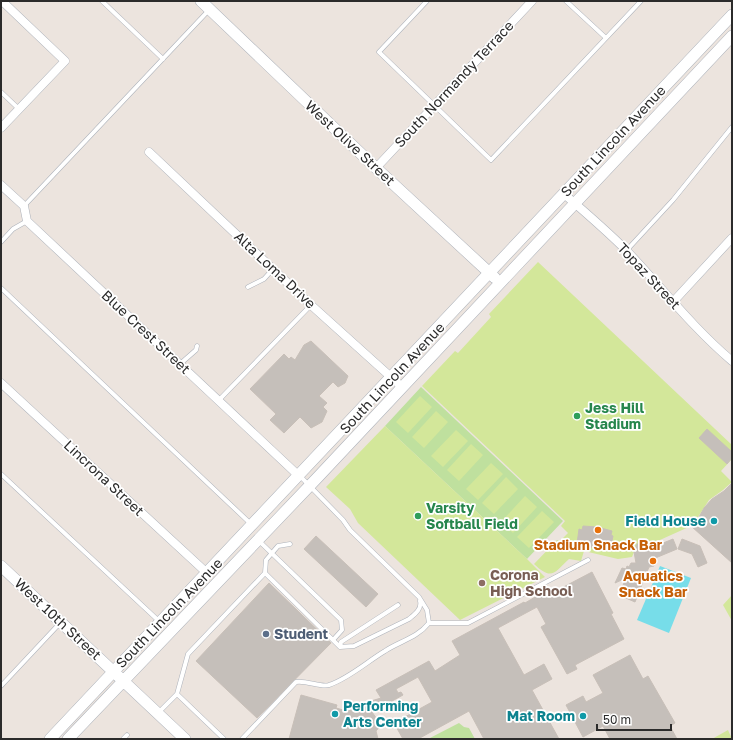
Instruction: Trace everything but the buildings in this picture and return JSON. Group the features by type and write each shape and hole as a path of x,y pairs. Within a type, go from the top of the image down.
{"main road":[{"name":"West Olive Street","path":"200,1 500,283"},
{"name":"South Lincoln Avenue","path":"50,739 490,274 732,15"},
{"name":"South Lincoln Avenue","path":"68,739 258,540 732,36"},
{"name":"West 10th Street","path":"3,571 61,622 185,739"}],"street":[{"path":"1,128 65,61 2,1"},
{"name":"South Normandy Terrace","path":"376,168 532,1"},
{"name":"Alta Loma Drive","path":"149,152 273,269 402,387"},
{"path":"1,185 24,206 27,221"},
{"name":"Topaz Street","path":"564,194 626,250 672,303 718,349 732,360"},
{"name":"Blue Crest Street","path":"27,221 299,476"},
{"path":"672,303 732,238"},
{"name":"Lincrona Street","path":"1,384 207,573"}],"lane":[{"path":"102,1 163,59"},
{"path":"427,1 379,52 491,160 641,1"},
{"path":"566,1 606,38"},
{"path":"24,206 210,10"},
{"path":"1,92 19,109"},
{"path":"626,250 673,200 732,128"},
{"path":"1,242 13,229 27,221"},
{"path":"248,287 264,279 273,269"},
{"path":"1,288 253,525"},
{"path":"219,400 311,304"},
{"path":"180,364 196,350 197,346"},
{"path":"1,474 160,622"},
{"path":"299,476 343,520 350,530 419,597 427,610 429,623"},
{"path":"258,540 342,620 342,630 333,640"},
{"path":"158,714 177,694 188,654 265,573 266,560 278,546 290,544"},
{"path":"242,739 296,682 302,681 328,686 368,664 385,651 422,631 429,623 468,623 588,560"},
{"path":"265,573 340,647 354,646 417,613 421,604 419,597"},
{"path":"340,647 341,642 398,605"},
{"path":"1,686 61,622"},
{"path":"177,694 224,739"},
{"path":"123,739 127,735"}],"green space":[{"name":"Jess Hill Stadium","path":"538,262 732,445 732,459 721,471 732,482 709,500 691,526 651,544 650,542 637,544 632,557 618,559 584,551 581,561 569,559 556,571 549,574 534,564 557,540 560,541 568,533 561,526 565,521 422,386 455,351 458,353 491,317 489,314"},
{"path":"421,387 563,521 527,559 385,426"},
{"path":"420,396 432,407 408,433 396,422"},
{"path":"436,411 448,422 424,448 412,437"},
{"name":"Varsity Softball Field","path":"385,426 545,577 460,620 358,523 350,509 326,487"},
{"path":"456,430 468,441 443,467 431,456"},
{"path":"471,444 483,455 459,481 447,470"},
{"path":"491,463 503,474 478,500 466,489"},
{"path":"506,477 518,489 494,514 482,503"},
{"path":"525,496 537,507 513,533 501,522"},
{"path":"542,511 554,522 529,548 517,537"},
{"path":"732,595 732,621 723,605"},
{"path":"459,723 464,727 469,728 475,739 428,739"},
{"path":"728,730 732,739 712,739"}],"water":[{"path":"660,566 691,578 669,633 637,620"}],"place":[{"name":"Jess Hill Stadium","path":"577,416"},
{"name":"Varsity Softball Field","path":"418,516"},
{"name":"Field House","path":"714,521"},
{"name":"Stadium Snack Bar","path":"598,530"},
{"name":"Aquatics Snack Bar","path":"653,561"},
{"name":"Corona High School","path":"482,583"},
{"name":"Student","path":"266,634"},
{"name":"Performing Arts Center","path":"335,714"},
{"name":"Mat Room","path":"583,716"}]}
